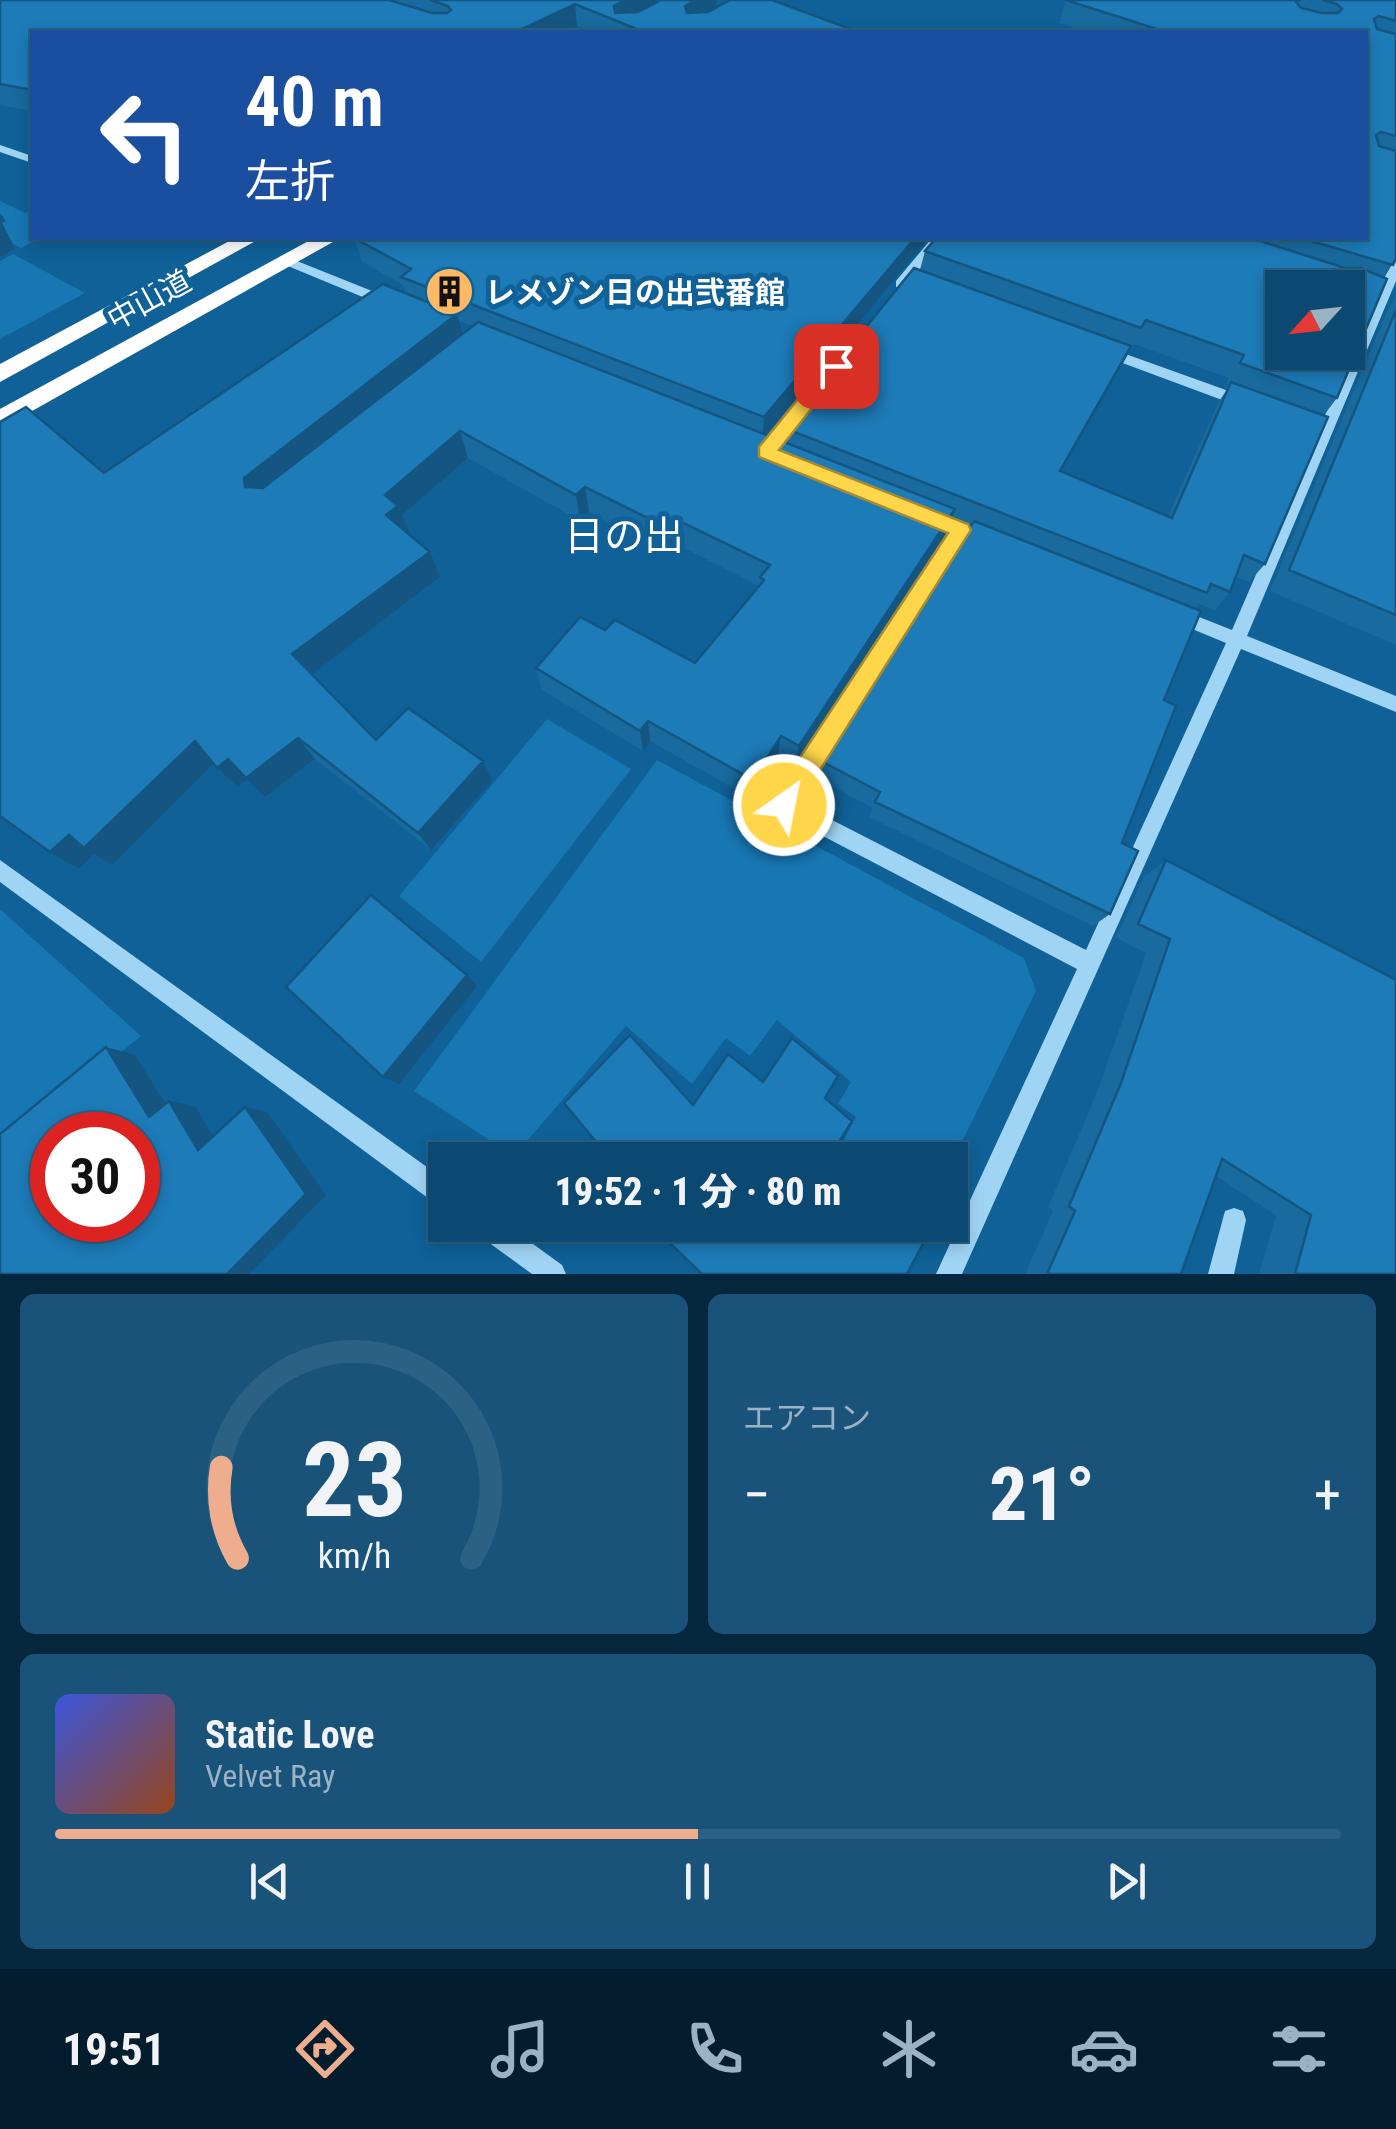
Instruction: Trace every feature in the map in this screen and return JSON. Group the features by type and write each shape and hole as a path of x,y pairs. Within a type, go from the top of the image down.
{"highway":[{"name":"中山道","path":"0,374 239,240"},
{"name":"中山道","path":"0,420 325,240"}],"street":[{"path":"0,148 30,159"},
{"path":"894,294 936,240"},
{"path":"286,261 410,312"},
{"path":"949,1274 1326,433 1389,301 1396,266"},
{"path":"905,279 924,286"},
{"path":"1365,294 1389,301"},
{"path":"1088,346 1253,406"},
{"path":"1308,426 1326,433"},
{"path":"908,508 998,544"},
{"path":"961,530 784,805 1091,964"},
{"path":"1162,610 1396,704"},
{"path":"0,870 428,1183"},
{"path":"1221,1274 1234,1220"},
{"path":"509,1242 553,1274"}],"shaded area":[{"path":"0,201 25,213 30,210 30,240 35,240 21,248 0,237"},
{"path":"13,254 85,293 0,339 0,261"},
{"path":"547,719 631,769 481,962 399,896"},
{"path":"657,760 1024,958 1036,991 962,1142 843,1142 856,1117 838,1104 851,1082 777,1020 750,1056 726,1038 692,1084 626,1026 526,1142 492,1142 414,1091"},
{"path":"0,909 141,1036 47,1112 30,1112 30,1126 0,1150"}],"building":[{"path":"389,0 432,13 447,13 451,10 448,6 430,0 625,0 614,6 615,13 638,12 661,0 695,0 685,6 687,13 708,12 730,0 772,0 853,30 639,30 575,4 520,30 30,30 30,90 0,84 0,1"},
{"path":"1066,0 1299,0 1296,2 1301,8 1338,13 1342,9 1337,4 1323,0 1396,0 1396,21 1379,16 1374,19 1377,29 1396,34 1396,136 1381,132 1376,135 1379,146 1396,151 1393,265 1308,240 1368,240 1368,30 1160,30"},
{"path":"358,240 913,240 764,417 401,277 411,269"},
{"path":"934,240 1257,240 1345,268 1361,268 1387,279 1365,331 1365,270 1265,270 1265,370 1349,370 1337,398 1240,363 1244,355 1146,320 1141,328 925,251"},
{"path":"914,268 1131,346 1060,471 1172,518 1231,382 1328,417 1265,564 1244,555 1230,592 1211,584 1207,593 784,428"},
{"path":"383,284 457,314 244,478 245,487 263,488 478,322 955,509 799,746 781,736 753,780 648,721 640,731 536,668 580,617 605,630 615,620 695,663 764,580 760,577 770,565 673,518 666,527 585,487 576,495 460,431 385,495 398,506 386,515 430,552 292,654 376,740 408,708 483,761 418,833 298,738 246,778 228,759 217,768 195,741 84,848 69,835 50,852 0,816 0,422 26,407 104,473"},
{"path":"1396,310 1396,615 1289,570"},
{"path":"974,521 1201,611 1164,700 1176,706 1122,843 1138,851 1110,914 875,802 880,792 821,761"},
{"path":"1166,860 1396,980 1396,1274 1295,1274 1311,1215 1222,1159 1181,1274 1047,1274 1075,1211 1069,1206 1121,1083 1170,939 1138,924"},
{"path":"371,895 467,975 383,1077 286,987"},
{"path":"630,1035 693,1105 728,1054 763,1082 792,1038 838,1076 825,1098 852,1121 839,1142 596,1142 564,1103"},
{"path":"106,1047 146,1112 30,1112 30,1242 160,1242 160,1112 155,1112 169,1101 198,1150 245,1107 306,1194 227,1274 0,1274 0,1134"},
{"path":"669,1242 924,1242 907,1274 702,1274"}],"place":[{"name":"レメゾン日の出弐番館","path":"450,292"}],"district":[{"name":"日の出","path":"624,536"}],"route":[{"path":"784,805 961,530 766,452 836,366"}]}
